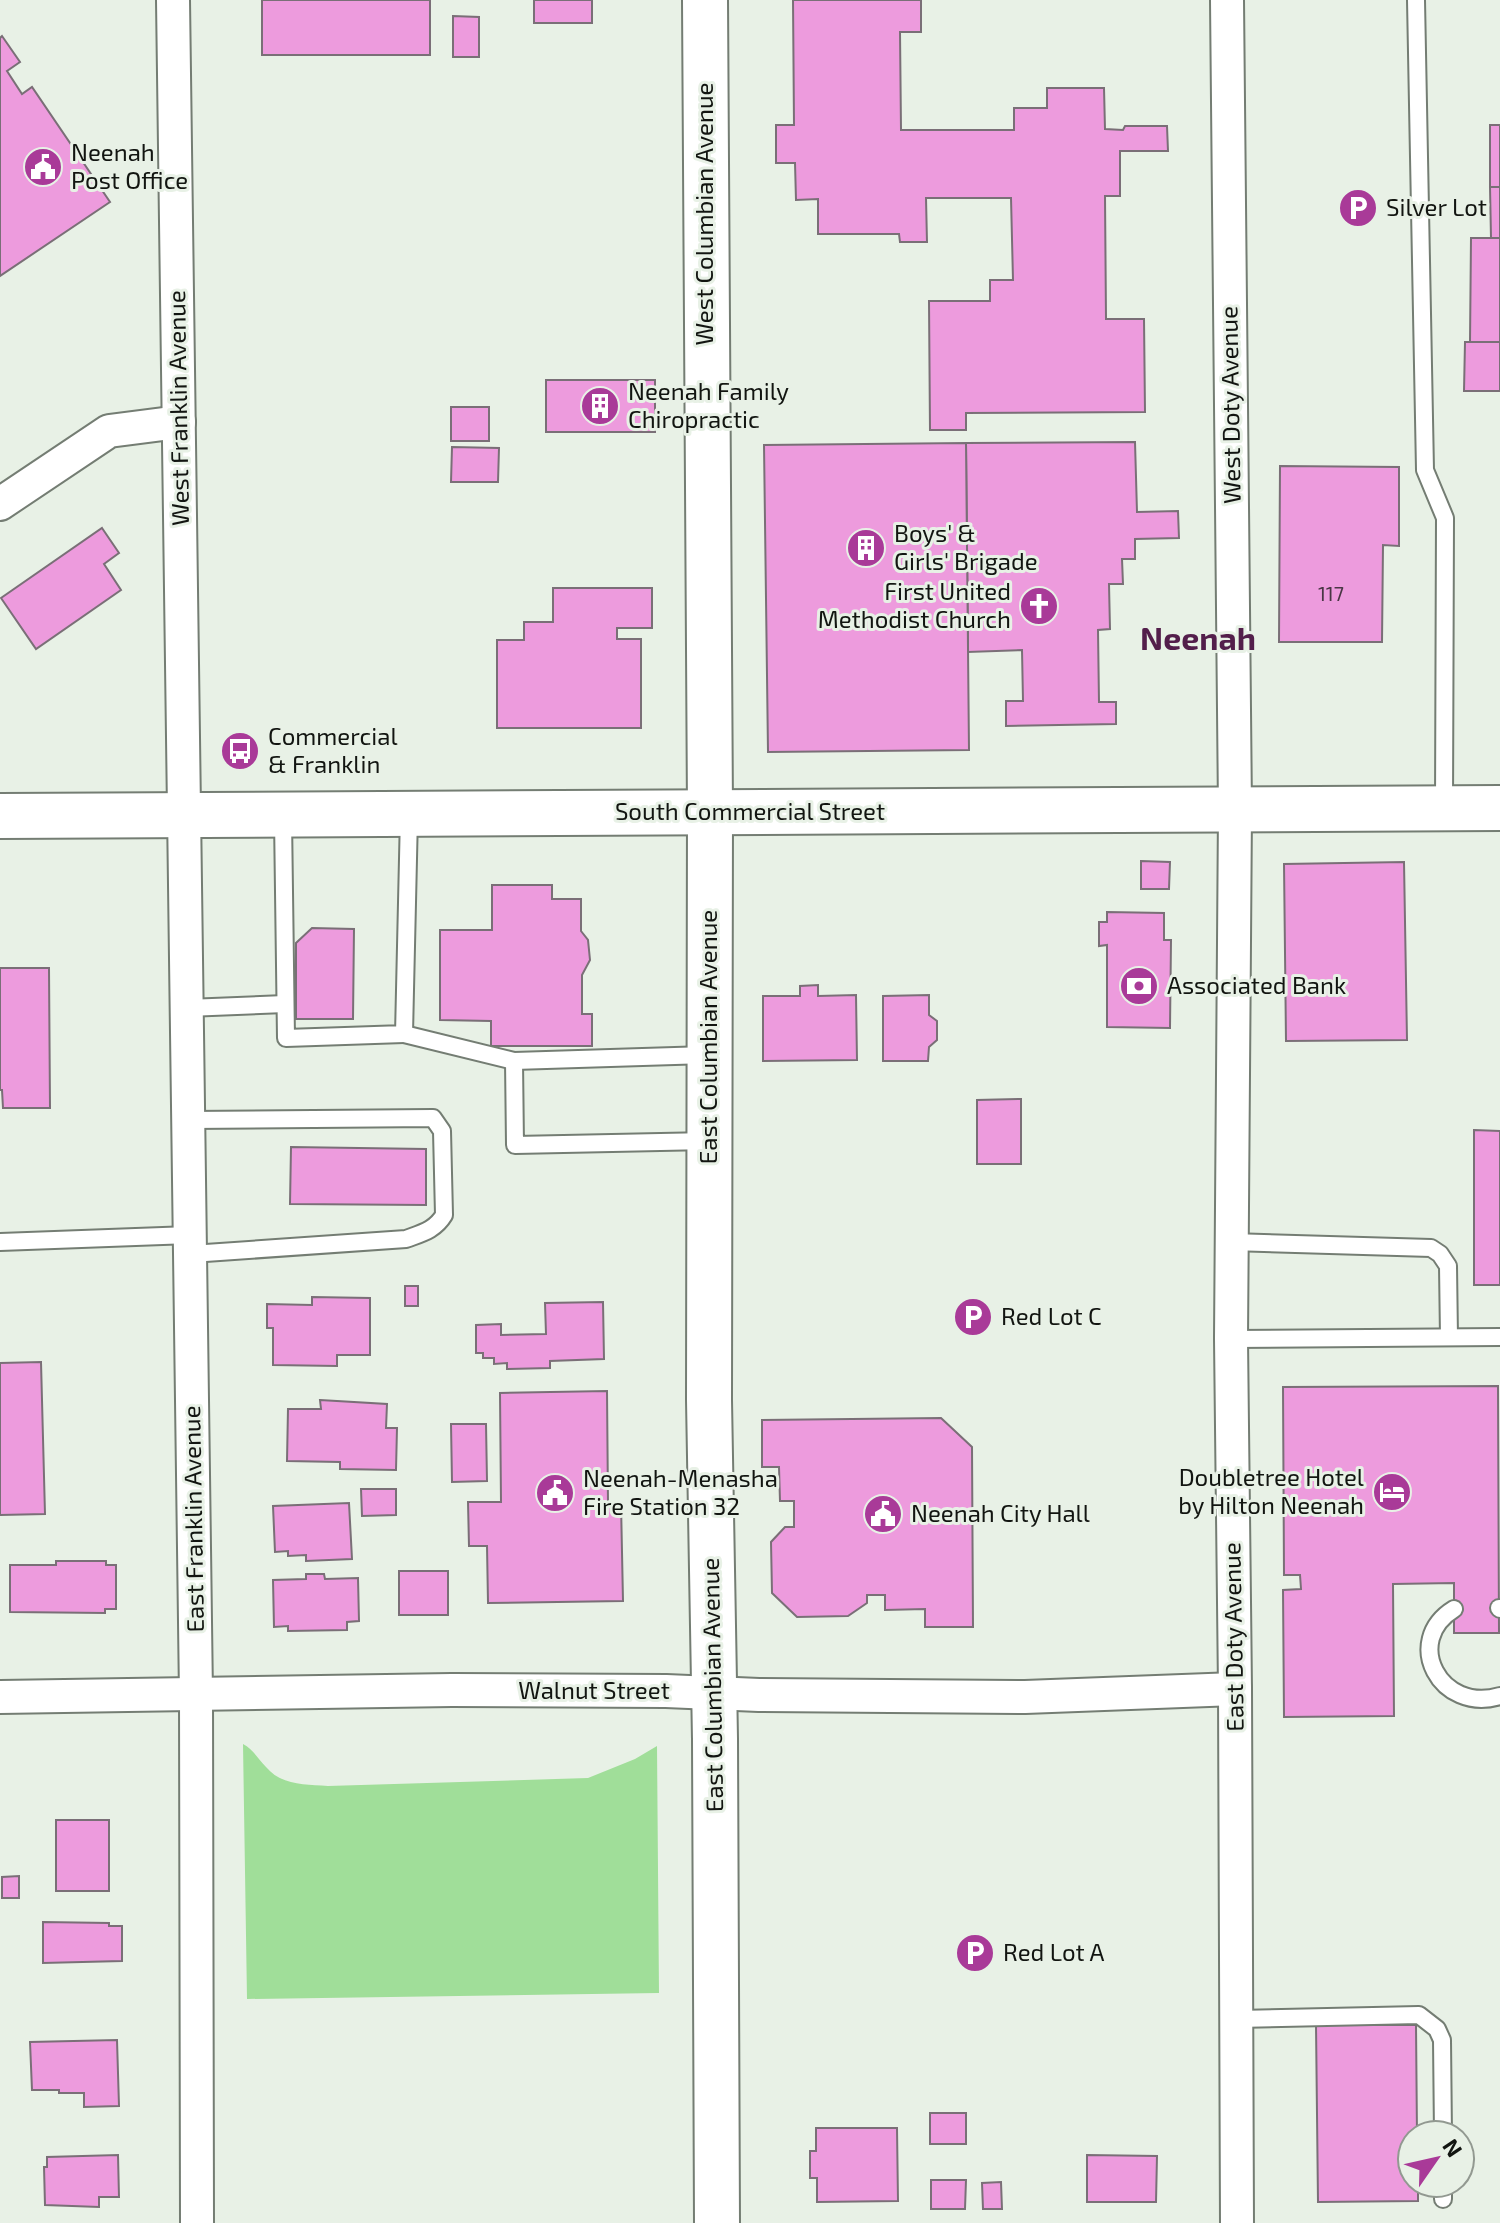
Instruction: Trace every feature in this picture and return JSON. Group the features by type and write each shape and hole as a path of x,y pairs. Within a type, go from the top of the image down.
{"main road":[{"name":"West Columbian Avenue","path":"705,0 710,811"},
{"name":"South Commercial Street","path":"0,816 1500,808"},
{"name":"East Columbian Avenue","path":"710,811 709,1400 717,2223"}],"street":[{"name":"West Franklin Avenue","path":"173,0 186,816"},
{"name":"West Doty Avenue","path":"1227,0 1235,810"},
{"path":"0,504 109,431 179,422"},
{"name":"East Doty Avenue","path":"1235,810 1231,1339 1237,2223"},
{"name":"East Franklin Avenue","path":"186,816 196,1695 197,2223"},
{"name":"Walnut Street","path":"0,1697 452,1690 1025,1697 1235,1689"}],"lane":[{"path":"1416,0 1425,470 1445,518 1444,809"},
{"path":"404,1034 409,814"},
{"path":"283,815 286,1038 404,1034 514,1061 709,1055"},
{"path":"187,1008 285,1004"},
{"path":"514,1061 515,1145 709,1141"},
{"path":"0,1242 190,1245 406,1239 430,1230 444,1215 442,1131 433,1118 189,1120"},
{"path":"1231,1242 1431,1248 1440,1254 1448,1266 1449,1337"},
{"path":"1231,1339 1500,1337"},
{"path":"1454,1609 1444,1615 1430,1634 1429,1649 1436,1671 1451,1691 1462,1697 1490,1699 1500,1696"},
{"path":"1237,2019 1419,2015 1437,2029 1442,2040 1443,2119"}],"green space":[{"path":"243,1744 279,1778 294,1783 328,1786 588,1778 635,1759 657,1746 659,1993 247,1999"}],"building":[{"path":"262,0 430,0 430,55 262,55"},
{"path":"534,0 592,0 592,23 534,23"},
{"path":"793,0 921,0 921,32 900,32 901,130 1014,130 1014,108 1047,108 1047,88 1104,88 1105,129 1167,126 1168,151 1120,151 1120,196 1105,196 1106,319 1144,319 1145,412 966,413 966,430 930,430 929,301 990,301 990,280 1013,280 1011,198 926,198 927,242 900,242 899,234 818,234 818,199 796,200 795,163 776,163 776,125 794,125"},
{"path":"453,16 479,17 479,57 453,57"},
{"name":"Neenah Post Office","path":"2,36 20,62 7,71 22,94 32,87 110,202 0,276 0,38"},
{"path":"1490,125 1500,125 1500,187 1490,187"},
{"path":"1490,187 1500,187 1500,238 1491,238"},
{"path":"1471,238 1500,238 1500,342 1470,342"},
{"path":"1465,342 1500,342 1500,391 1464,391"},
{"name":"Neenah Family Chiropractic","path":"546,380 655,380 655,432 546,432"},
{"path":"451,407 489,407 489,441 451,441"},
{"name":"First United Methodist Church","path":"1135,442 1137,512 1178,511 1179,538 1135,539 1135,559 1122,559 1123,584 1109,584 1110,629 1098,630 1099,702 1116,702 1116,724 1006,726 1006,701 1023,701 1022,650 968,652 966,443"},
{"name":"Boys' & Girls' Brigade","path":"966,443 969,750 768,752 764,445"},
{"path":"452,447 499,448 498,482 451,482"},
{"path":"1280,466 1399,467 1399,546 1383,545 1382,642 1279,642"},
{"path":"102,528 119,553 104,564 121,590 36,649 1,598"},
{"path":"553,588 652,588 652,628 617,628 617,639 641,639 641,728 497,728 497,640 524,640 524,622 553,622"},
{"path":"1141,861 1170,862 1169,889 1141,889"},
{"path":"1404,862 1407,1040 1286,1041 1284,864"},
{"path":"492,885 552,885 552,899 581,899 581,931 588,940 590,960 582,975 582,1014 592,1014 592,1046 491,1046 491,1021 440,1020 440,930 492,930"},
{"name":"Associated Bank","path":"1107,912 1164,913 1164,940 1171,940 1170,1028 1107,1027 1107,945 1099,946 1099,922 1107,922"},
{"path":"312,928 354,929 353,1019 296,1019 296,943"},
{"path":"0,968 49,968 50,1108 3,1108 0,1090"},
{"path":"818,985 818,996 856,995 857,1060 763,1061 763,996 800,996 800,986"},
{"path":"929,995 929,1015 937,1021 937,1040 929,1047 928,1061 883,1061 883,996"},
{"path":"1021,1099 1021,1164 977,1164 977,1100"},
{"path":"1474,1130 1500,1131 1500,1285 1474,1285"},
{"path":"291,1147 426,1149 426,1205 290,1204"},
{"path":"405,1286 418,1286 418,1306 405,1306"},
{"path":"312,1297 370,1298 370,1355 337,1355 337,1366 273,1365 273,1328 267,1328 267,1304 312,1305"},
{"path":"603,1302 604,1359 550,1361 550,1368 507,1369 507,1363 494,1364 494,1358 483,1358 483,1353 476,1353 476,1325 501,1324 501,1335 546,1334 545,1303"},
{"path":"41,1362 45,1514 0,1515 0,1363"},
{"name":"Doubletree Hotel by Hilton Neenah","path":"1498,1386 1499,1633 1454,1633 1454,1583 1393,1584 1394,1716 1284,1717 1283,1590 1301,1589 1300,1575 1284,1575 1283,1387"},
{"name":"Neenah-Menasha Fire Station 32","path":"607,1391 608,1503 621,1503 623,1601 488,1603 487,1546 469,1546 468,1502 501,1502 500,1393"},
{"path":"320,1400 387,1404 386,1428 397,1428 396,1470 340,1469 340,1462 287,1461 288,1409 321,1409"},
{"name":"Neenah City Hall","path":"941,1418 972,1447 973,1627 925,1627 925,1609 885,1610 885,1595 867,1595 867,1603 848,1616 797,1617 772,1593 771,1542 785,1527 794,1527 794,1501 780,1501 779,1467 762,1467 762,1420"},
{"path":"451,1424 486,1424 487,1481 452,1482"},
{"path":"361,1489 396,1489 396,1515 362,1516"},
{"path":"349,1503 352,1559 306,1561 306,1555 288,1556 288,1551 275,1552 273,1506"},
{"path":"56,1561 106,1561 106,1565 116,1565 116,1609 105,1609 105,1613 10,1612 10,1565 56,1565"},
{"path":"399,1571 448,1571 448,1615 399,1615"},
{"path":"306,1574 324,1574 325,1579 358,1578 359,1621 347,1622 347,1630 288,1631 288,1626 274,1627 273,1580 306,1579"},
{"path":"56,1820 109,1820 109,1891 56,1891"},
{"path":"19,1876 19,1898 2,1898 2,1877"},
{"path":"43,1922 122,1926 122,1961 43,1963"},
{"path":"1316,2025 1416,2025 1417,2119 1396,2119 1396,2199 1418,2201 1318,2202"},
{"path":"117,2040 119,2106 84,2107 84,2093 32,2090 30,2042"},
{"path":"930,2113 966,2113 966,2144 930,2144"},
{"path":"816,2128 897,2128 898,2201 817,2202 817,2178 810,2178 810,2151 816,2151"},
{"path":"118,2155 119,2197 99,2197 99,2207 45,2205 44,2167 47,2167 47,2157"},
{"path":"1087,2155 1157,2156 1156,2202 1087,2202"},
{"path":"931,2180 966,2180 965,2209 931,2209"},
{"path":"1001,2182 1002,2209 983,2209 982,2183"}],"place":[{"name":"Neenah Post Office","path":"43,167"},
{"name":"Silver Lot","path":"1358,208"},
{"name":"Neenah Family Chiropractic","path":"600,406"},
{"name":"Boys' & Girls' Brigade","path":"866,548"},
{"name":"First United Methodist Church","path":"1039,606"},
{"name":"Commercial & Franklin","path":"240,751"},
{"name":"Associated Bank","path":"1139,986"},
{"name":"Red Lot C","path":"973,1317"},
{"name":"Doubletree Hotel by Hilton Neenah","path":"1392,1492"},
{"name":"Neenah-Menasha Fire Station 32","path":"555,1493"},
{"name":"Neenah City Hall","path":"883,1514"},
{"name":"Red Lot A","path":"975,1953"}],"district":[{"name":"Neenah","path":"1198,639"}]}
